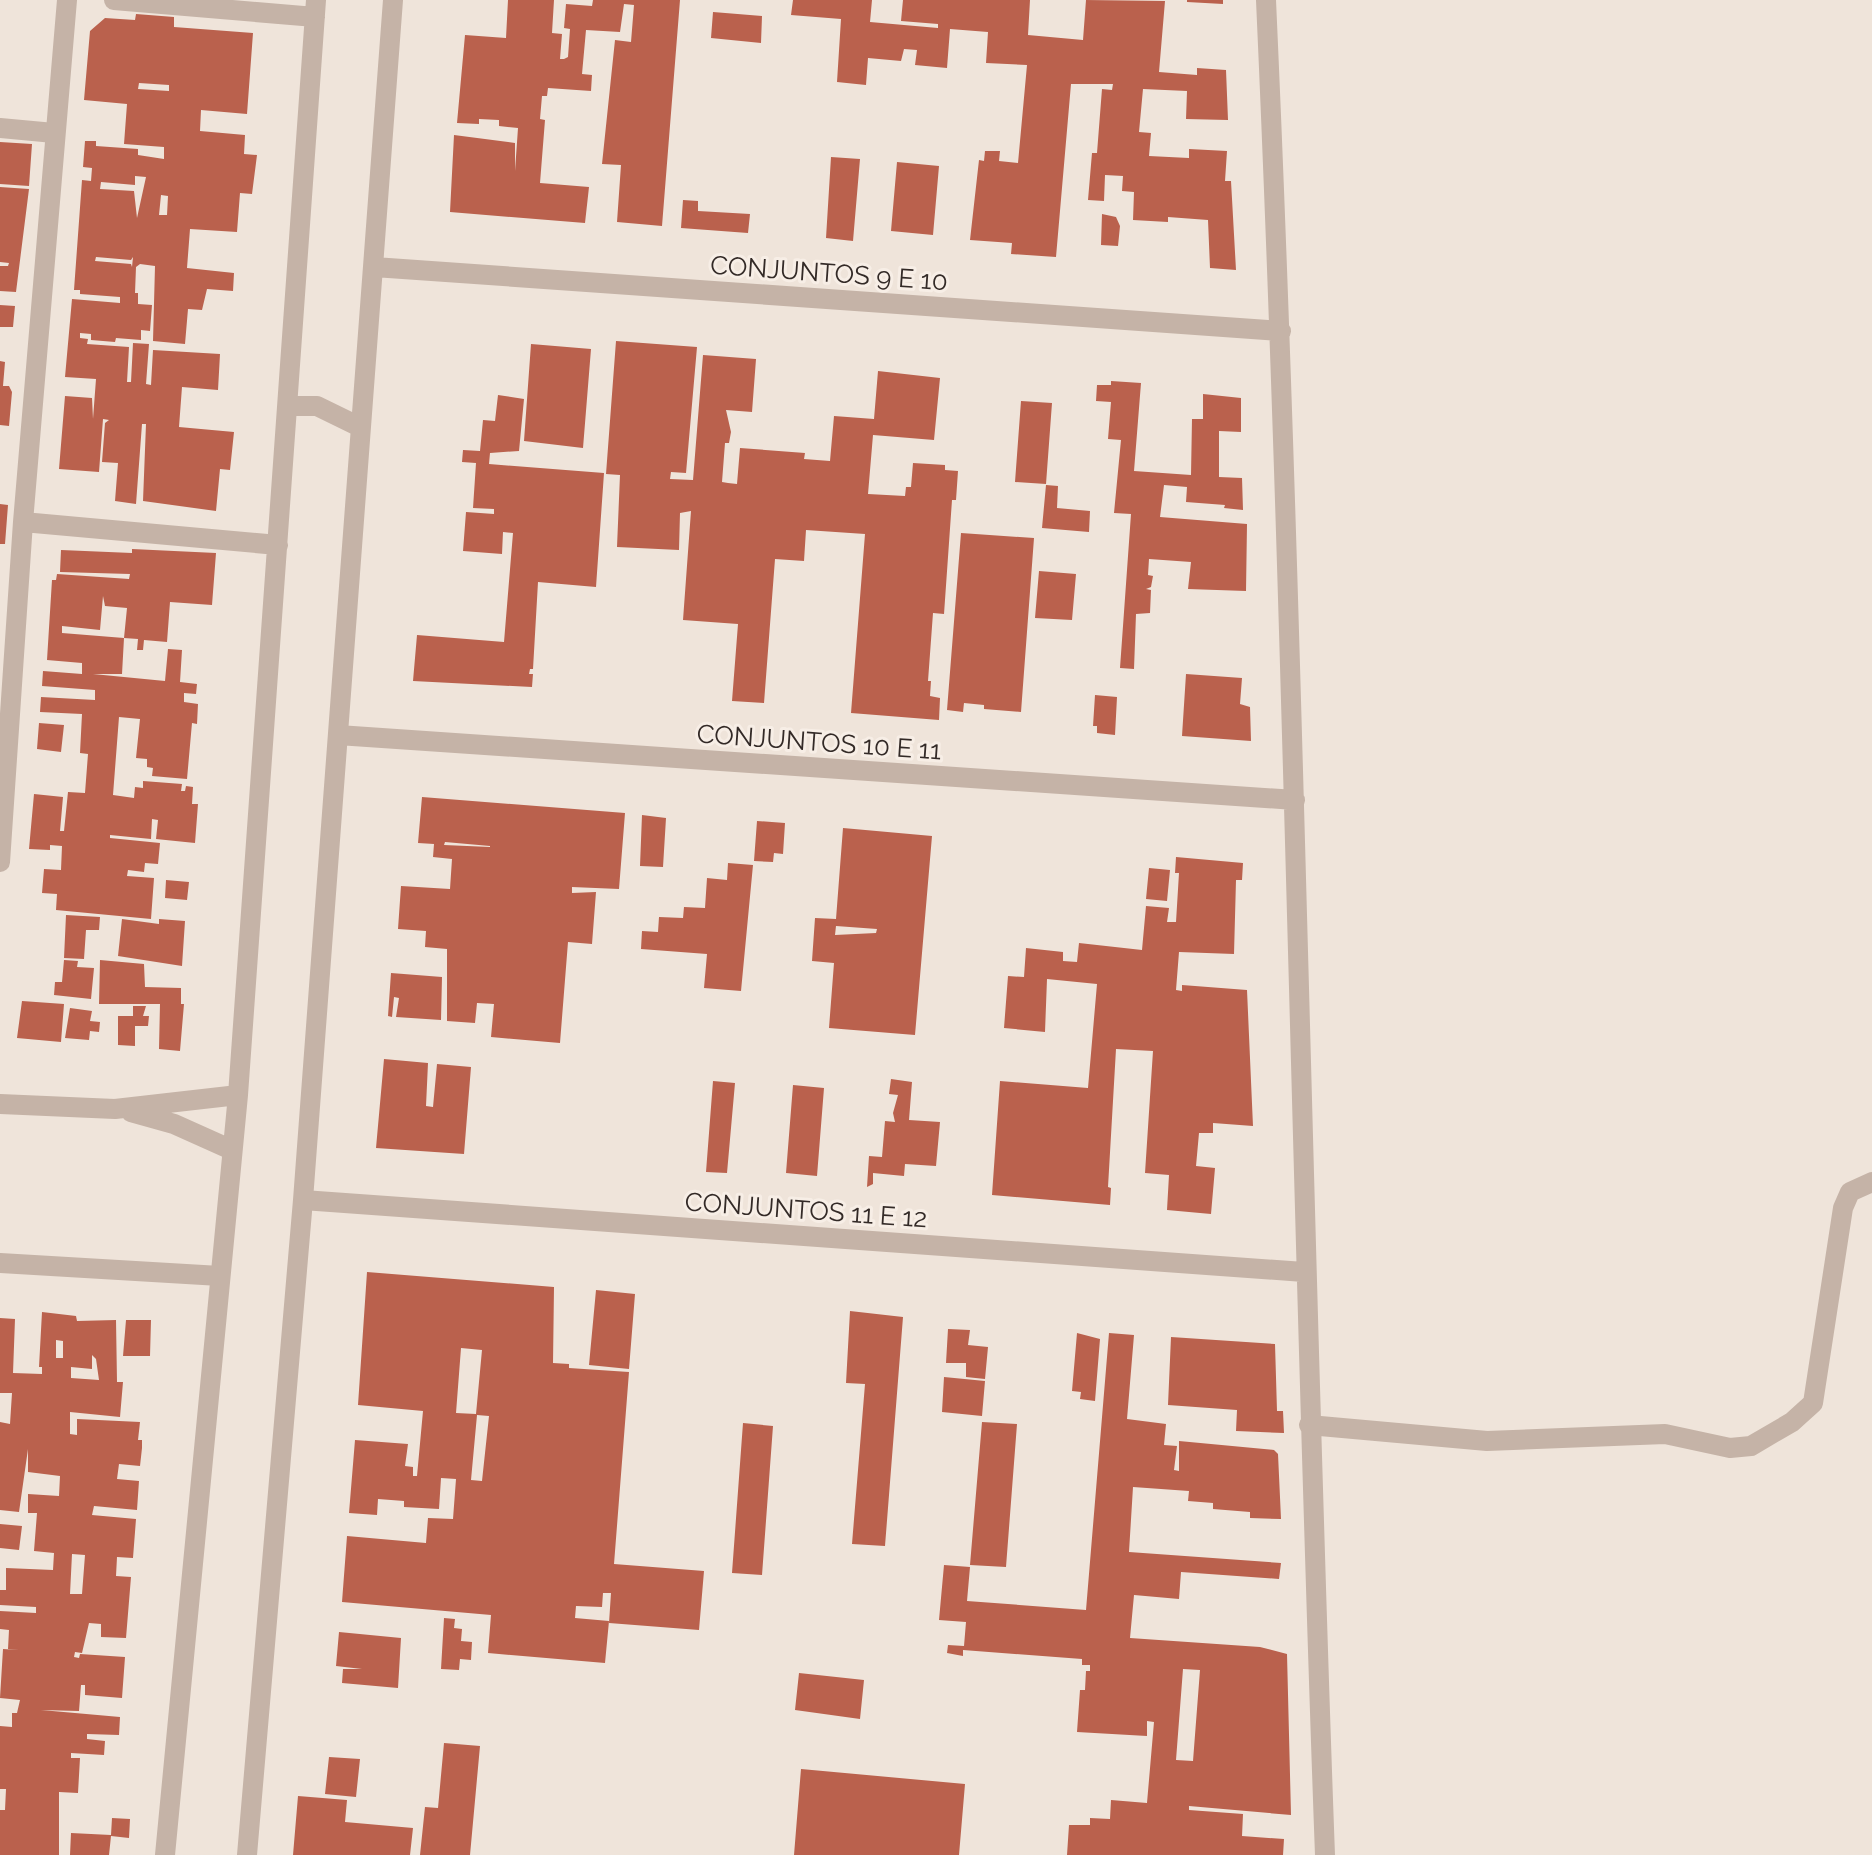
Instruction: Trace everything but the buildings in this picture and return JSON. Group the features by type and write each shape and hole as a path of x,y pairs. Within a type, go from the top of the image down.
{"street":[{"path":"0,849 23,522 67,0"},
{"path":"114,0 316,8 238,1095 165,1855"},
{"path":"247,1855 303,1200 393,0"},
{"path":"1266,0 1281,331 1295,800 1304,1272 1325,1855"},
{"path":"0,128 54,133"},
{"name":"CONJUNTOS 9 E 10","path":"374,267 1281,331"},
{"path":"289,406 317,406 360,427"},
{"path":"23,522 278,545"},
{"name":"CONJUNTOS 10 E 11","path":"338,735 1295,800"},
{"path":"0,1104 115,1109 238,1095"},
{"path":"115,1109 174,1124 232,1150"},
{"path":"1309,1425 1487,1441 1665,1434 1730,1448 1751,1446 1792,1422 1813,1403 1843,1208 1850,1192 1872,1182"},
{"name":"CONJUNTOS 11 E 12","path":"303,1200 1304,1272"},
{"path":"0,1263 220,1276"}]}
